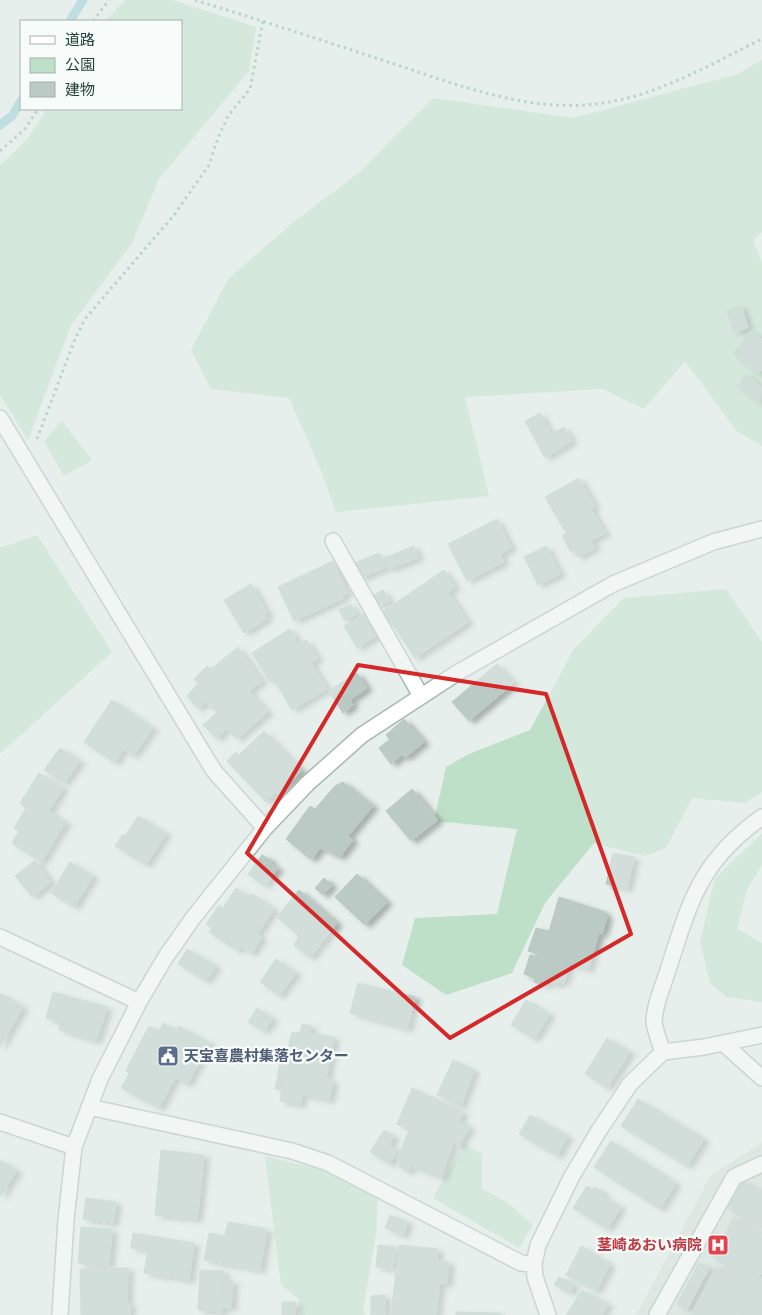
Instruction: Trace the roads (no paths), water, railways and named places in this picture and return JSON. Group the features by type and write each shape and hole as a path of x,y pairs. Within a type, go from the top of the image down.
{"street":[{"path":"0,418 214,771 265,828"},
{"path":"60,1315 66,1220 74,1147 89,1107 139,1002 193,918 265,828 307,784 362,735 421,696 533,628 613,584 705,545 762,529"},
{"path":"333,541 421,696"},
{"path":"663,1052 654,1022 660,996 689,904 708,868 739,833 762,817"},
{"path":"0,938 139,1002"},
{"path":"548,1315 535,1277 534,1264 538,1245 598,1132 630,1084 663,1052 762,1035"},
{"path":"723,1043 762,1078"},
{"path":"89,1107 301,1154 328,1164 388,1193 521,1263 534,1264"},
{"path":"0,1122 74,1147"},
{"path":"657,1315 734,1177 762,1164"}],"waterway":[{"path":"71,20 83,0"},
{"path":"0,125 12,116 20,103"}],"place":[{"name":"天宝喜農村集落センター","path":"168,1056"},
{"name":"茎崎あおい病院","path":"718,1245"}]}
